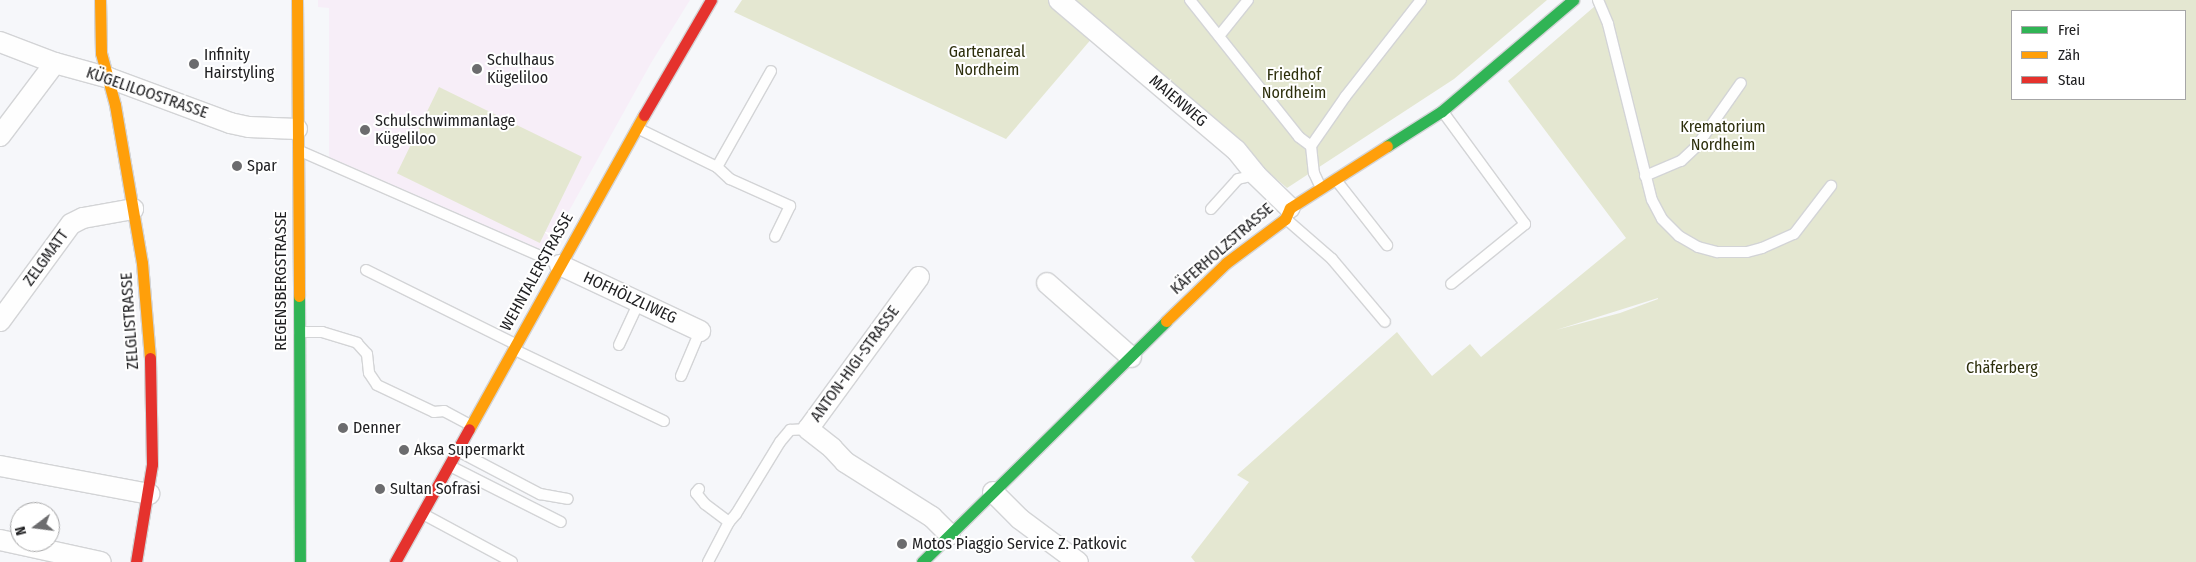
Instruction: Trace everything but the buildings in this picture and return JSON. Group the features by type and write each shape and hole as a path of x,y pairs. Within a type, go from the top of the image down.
{"street":[{"name":"ZELGLISTRASSE","path":"100,0 101,53 109,78 133,208 148,319 153,431 149,494 136,562"},
{"name":"REGENSBERGSTRASSE","path":"297,0 297,332 300,562"},
{"name":"WEHNTALERSTRASSE","path":"395,562 636,128 711,0"},
{"name":"MAIENWEG","path":"1059,0 1236,150 1288,214"},
{"name":"KÄFERHOLZSTRASSE","path":"922,562 1131,357 1186,300 1226,263 1321,189 1442,112 1573,0"},
{"name":"KÜGELILOOSTRASSE","path":"0,42 55,63 109,78 230,123 297,129"},
{"path":"0,136 55,63"},
{"name":"ZELGMATT","path":"0,321 71,224 83,218 133,208"},
{"name":"HOFHÖLZLIWEG","path":"560,265 700,332"},
{"name":"ANTON-HIGI-STRASSE","path":"920,277 808,429 832,448 845,462 932,517 950,535"},
{"path":"1047,283 1131,357"},
{"path":"0,466 149,494"},
{"path":"993,492 1020,519 1078,562"},
{"path":"0,540 100,562"}],"lane":[{"path":"1190,0 1299,137 1311,146"},
{"path":"1219,36 1248,0"},
{"path":"1321,189 1314,173 1311,146 1345,97 1420,0"},
{"path":"1598,0 1608,26 1652,200 1670,228 1698,247 1732,253 1762,248 1794,234 1831,186"},
{"path":"716,167 771,71"},
{"path":"1645,176 1681,162 1696,147 1741,83"},
{"path":"1442,112 1525,224 1451,284"},
{"path":"636,128 716,167 730,179 790,206 775,237"},
{"path":"297,150 560,265"},
{"path":"1212,209 1238,179 1256,175"},
{"path":"1336,179 1387,245"},
{"path":"1288,214 1332,259 1385,322"},
{"path":"366,270 664,421"},
{"path":"619,345 639,302"},
{"path":"297,332 322,332 357,343 367,354 370,373 377,385 434,412 444,411 471,426"},
{"path":"680,376 700,332"},
{"path":"708,562 729,522 736,514 780,442 790,430 808,429"},
{"path":"457,451 540,494 568,499"},
{"path":"449,465 561,522"},
{"path":"699,489 696,493 705,504 729,522"},
{"path":"422,513 512,562"}],"shaded area":[{"path":"318,0 690,0 651,63 549,247 540,249 329,157 329,8 318,7"}],"green space":[{"name":"Gartenareal Nordheim","path":"742,0 1051,0 1093,37 1006,139 734,12"},
{"name":"Friedhof Nordheim","path":"1065,0 1547,0 1454,79 1287,188"},
{"name":"Chäferberg","path":"1602,0 2196,0 2196,562 1195,562 1191,557 1249,482 1237,475 1397,332 1432,376 1470,344 1481,357 1626,238 1508,81","holes":["1658,298 1620,313 1556,330"]},
{"path":"439,87 582,157 540,243 397,173"}],"traffic: fast":[{"path":"1387,146 1442,111 1573,0"},
{"path":"299,296 300,562"},
{"path":"922,562 1166,321"}],"traffic: slow":[{"path":"100,0 101,53 115,105 142,263 150,358"},
{"path":"297,0 299,296"},
{"path":"469,429 644,115"},
{"path":"1166,321 1226,263 1285,219 1290,208 1387,146"}],"traffic: jam":[{"path":"644,115 711,0"},
{"path":"136,562 152,464 150,358"},
{"path":"395,562 469,429"}],"place":[{"name":"Infinity Hairstyling","path":"194,64"},
{"name":"Schulhaus Kügeliloo","path":"477,69"},
{"name":"Schulschwimmanlage Kügeliloo","path":"365,130"},
{"name":"Spar","path":"237,166"},
{"name":"Denner","path":"343,428"},
{"name":"Aksa Supermarkt","path":"404,450"},
{"name":"Sultan Sofrasi","path":"380,489"},
{"name":"Motos Piaggio Service Z. Patkovic","path":"902,544"}],"park label":[{"name":"Krematorium Nordheim","path":"1723,136"}]}
